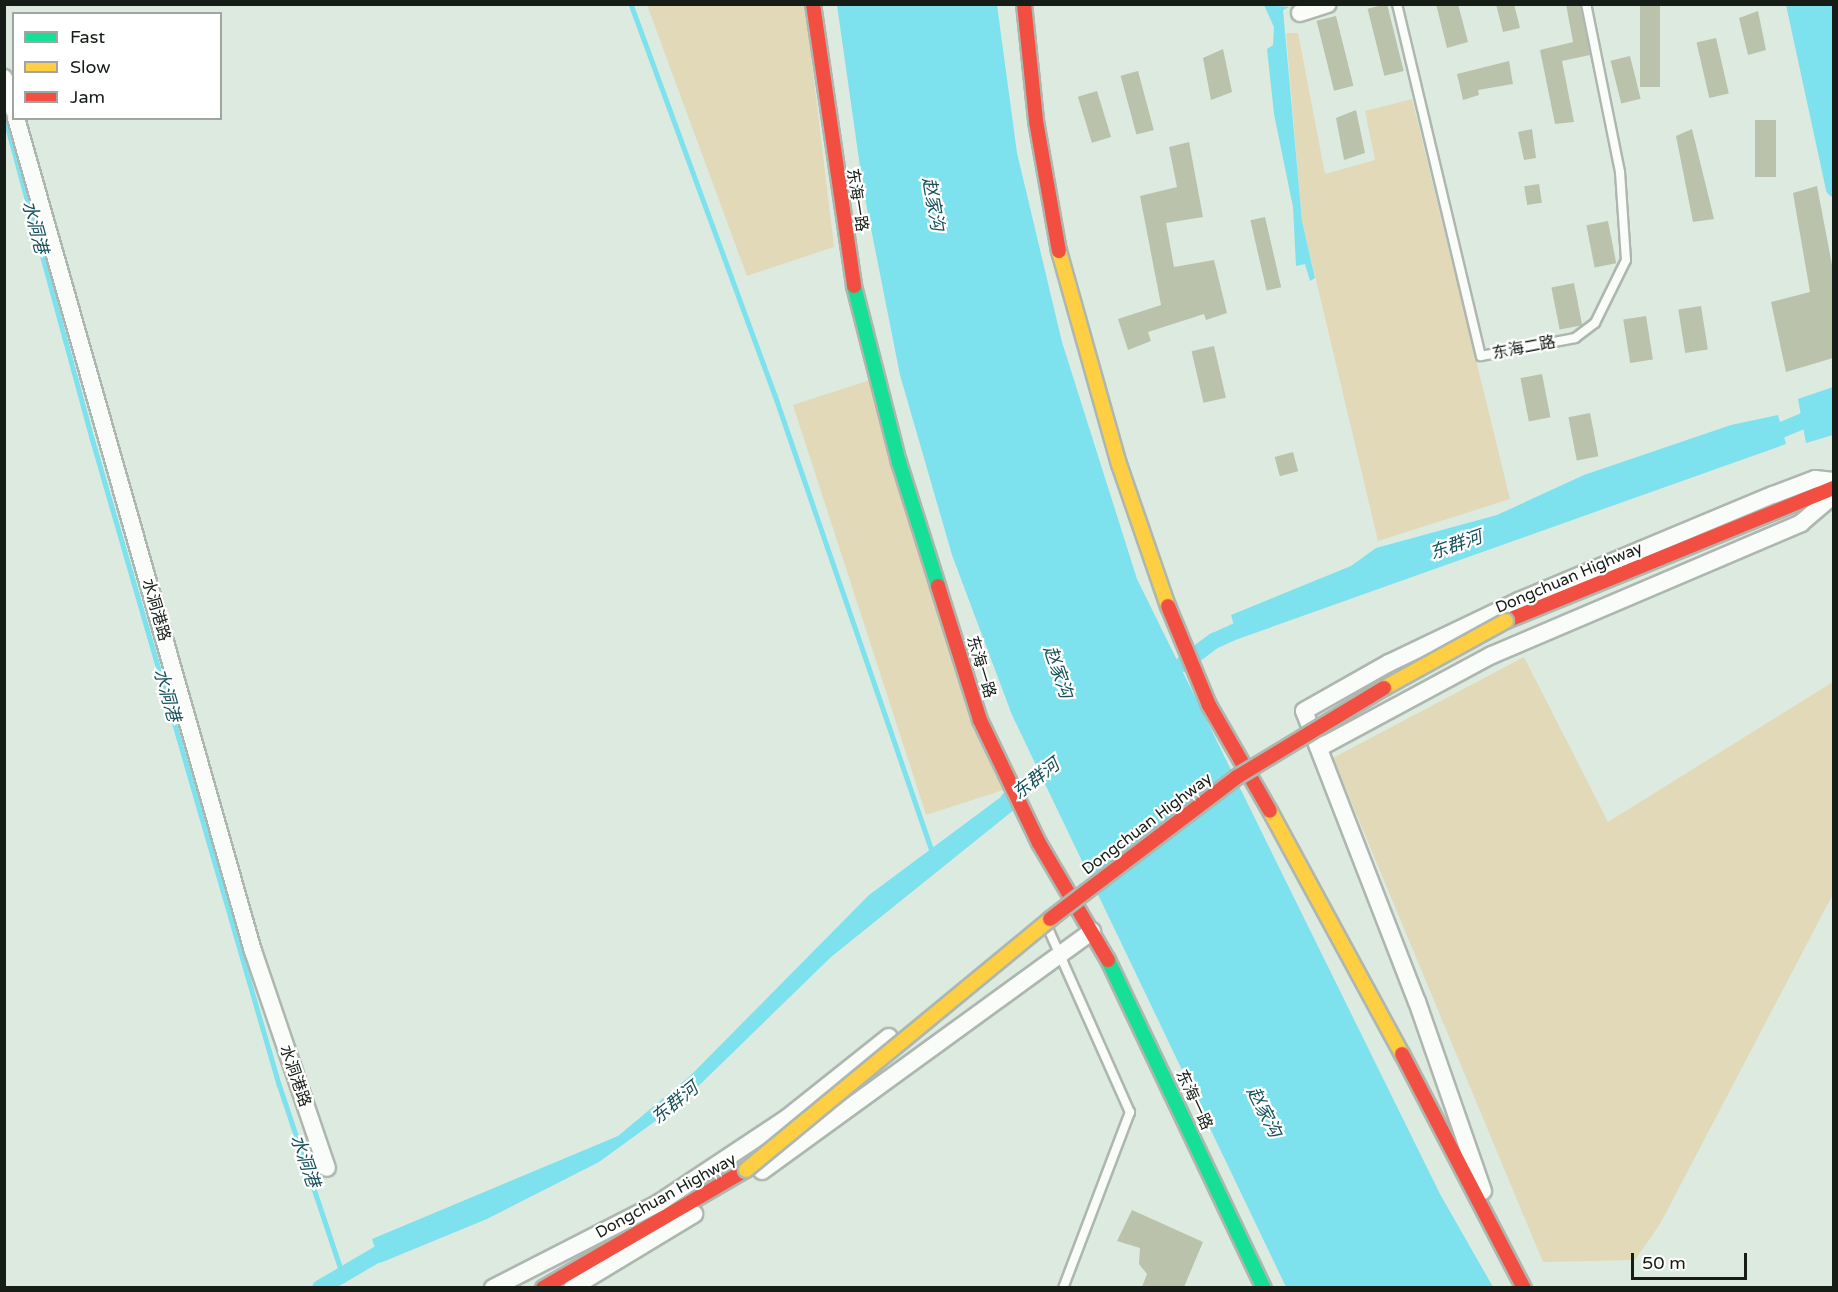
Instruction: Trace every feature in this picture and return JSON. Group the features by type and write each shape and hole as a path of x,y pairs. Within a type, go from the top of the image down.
{"street":[{"name":"东海一路","path":"813,4 854,285 899,462 980,720 1039,843 1067,885 1092,931 1264,1287"},
{"path":"1024,4 1036,120 1064,277 1119,464 1172,617 1209,705 1330,915 1524,1287"},
{"path":"1300,13 1328,4"},
{"path":"4,78 12,104"},
{"name":"水洞港路","path":"17,120 253,951 327,1168"},
{"path":"1506,1254 1417,1002 1304,711 1389,663 1519,601 1815,479 1833,481"},
{"name":"Dongchuan Highway","path":"543,1287 746,1170 1121,861 1237,777 1327,719 1506,621 1833,488"},
{"path":"1318,748 1492,655 1801,523 1833,495"},
{"path":"493,1287 659,1203 787,1118 1042,914 1067,885"},
{"path":"572,1287 746,1183 1092,931"}],"lane":[{"name":"东海二路","path":"1397,4 1481,356 1575,338 1594,323 1626,260 1620,172 1586,4"},
{"path":"1042,914 1130,1112 1063,1287"}],"shaded area":[{"path":"647,5 805,5 834,247 747,276"},
{"path":"1286,33 1298,33 1325,174 1375,160 1365,111 1412,99 1510,499 1378,541 1302,221"},
{"path":"870,380 1003,790 926,815 793,405"},
{"path":"1524,657 1608,822 1833,682 1833,894 1660,1224 1635,1260 1543,1262 1333,758"}],"water":[{"name":"赵家沟","path":"837,5 997,5 1017,153 1062,342 1137,579 1440,1194 1493,1287 1286,1287 1012,715 952,555 900,375 863,188"},
{"path":"1264,5 1289,7 1283,10 1302,221 1315,278 1310,281 1305,264 1296,266 1293,207 1274,114 1267,49 1273,45 1274,27"},
{"path":"1794,5 1833,5 1833,189"},
{"path":"1833,387 1833,435 1806,443 1798,399"},
{"path":"1778,415 1786,444 1238,639 1231,615 1351,566 1376,548 1497,515 1584,475 1731,425"},
{"path":"1009,791 1015,809 831,957 683,1101 599,1162 487,1219 380,1263 372,1239 618,1136 690,1076 869,895"}],"building":[{"path":"1387,4 1404,71 1384,76 1368,9"},
{"path":"1436,4 1458,4 1468,42 1447,48"},
{"path":"1496,4 1514,4 1520,28 1503,32"},
{"path":"1566,4 1580,4 1590,55 1562,61 1574,122 1555,124 1540,50 1573,42"},
{"path":"1640,4 1660,4 1660,87 1640,87"},
{"path":"1758,11 1766,50 1748,55 1739,18"},
{"path":"1336,16 1353,86 1334,91 1317,21"},
{"path":"1716,38 1729,94 1709,98 1697,42"},
{"path":"1223,49 1232,92 1211,100 1203,58"},
{"path":"1630,56 1641,99 1621,104 1611,61"},
{"path":"1509,61 1513,84 1478,90 1479,95 1463,100 1457,74"},
{"path":"1138,71 1154,130 1136,135 1121,76"},
{"path":"1097,91 1111,137 1092,143 1078,97"},
{"path":"1356,110 1365,153 1344,160 1336,118"},
{"path":"1755,120 1776,120 1776,177 1755,177"},
{"path":"1532,129 1536,158 1524,160 1518,132"},
{"path":"1692,129 1714,219 1693,222 1676,136"},
{"path":"1189,142 1203,217 1166,223 1174,267 1214,260 1227,313 1206,320 1204,314 1148,332 1151,341 1128,350 1118,319 1161,305 1140,196 1177,187 1169,147"},
{"path":"1539,184 1542,203 1527,205 1524,186"},
{"path":"1817,186 1833,270 1833,358 1786,372 1771,302 1810,292 1793,193"},
{"path":"1265,217 1281,287 1267,291 1250,220"},
{"path":"1608,221 1616,263 1595,267 1586,225"},
{"path":"1574,283 1582,325 1560,330 1551,287"},
{"path":"1701,306 1708,349 1685,353 1678,310"},
{"path":"1646,316 1653,359 1630,363 1623,320"},
{"path":"1214,346 1226,398 1204,403 1192,351"},
{"path":"1542,374 1550,417 1529,421 1520,378"},
{"path":"1590,413 1598,456 1577,460 1568,417"},
{"path":"1293,452 1298,471 1280,476 1275,457"},
{"path":"1132,1210 1203,1242 1184,1287 1142,1287 1147,1274 1139,1264 1140,1248 1117,1241"}],"waterway":[{"path":"631,4 775,395 933,853"},
{"path":"1794,4 1834,189"},
{"name":"水洞港","path":"4,114 92,438 279,1084 342,1272"},
{"name":"东群河","path":"1762,438 1834,408"},
{"name":"东群河","path":"1183,664 1214,641 1256,622"},
{"name":"东群河","path":"1008,800 1058,761"},
{"name":"东群河","path":"320,1288 395,1244"}],"traffic: fast":[{"path":"854,286 899,462 938,586"},
{"path":"1108,960 1264,1288"}],"traffic: slow":[{"path":"1059,251 1119,464 1168,606"},
{"path":"1384,688 1506,621"},
{"path":"1270,811 1402,1054"},
{"path":"746,1170 1050,919"}],"traffic: jam":[{"path":"813,4 854,286"},
{"path":"1024,4 1036,121 1059,251"},
{"path":"1506,621 1834,488"},
{"path":"938,586 980,720 1039,843 1108,960"},
{"path":"1168,606 1209,705 1270,811"},
{"path":"1050,919 1237,777 1384,688"},
{"path":"1402,1054 1524,1288"},
{"path":"543,1288 746,1170"}]}
